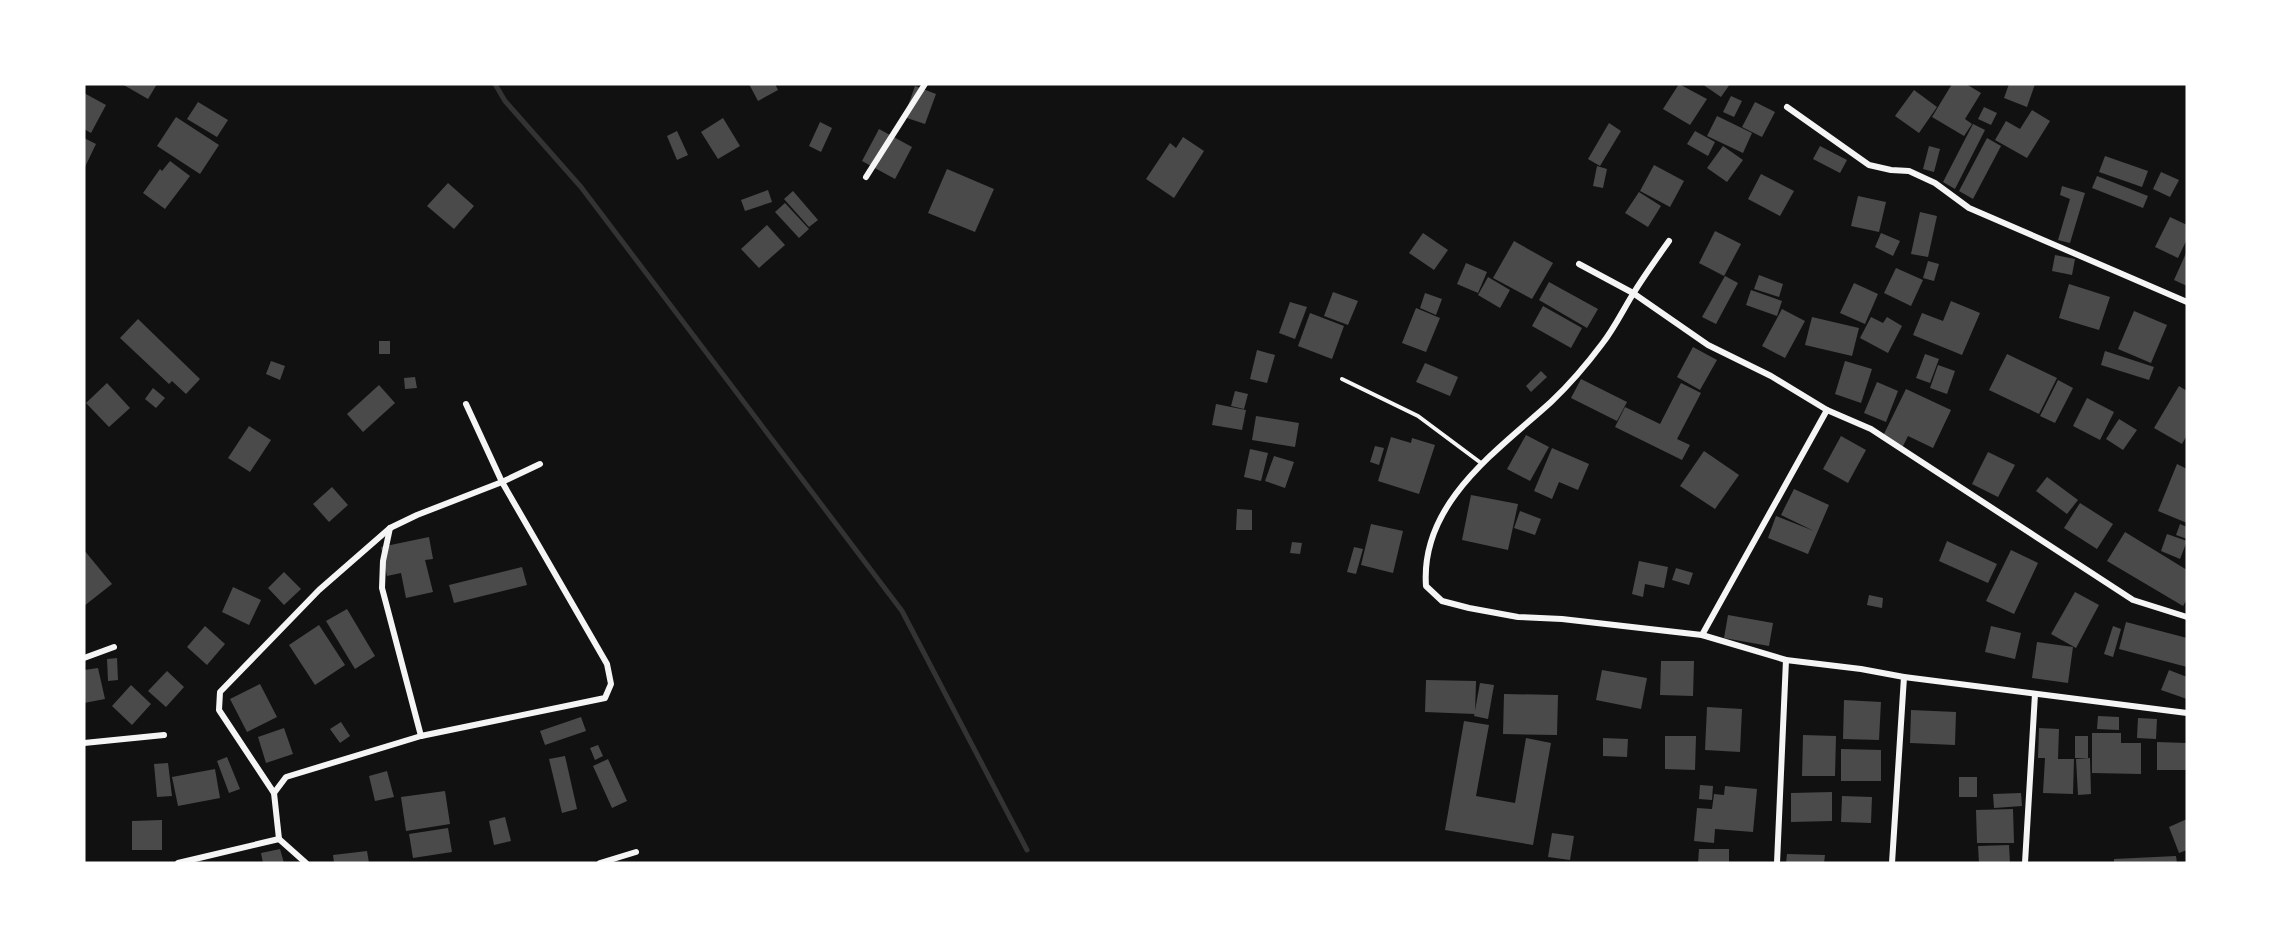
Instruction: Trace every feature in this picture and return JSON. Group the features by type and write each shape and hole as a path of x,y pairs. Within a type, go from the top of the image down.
{"street":[{"path":"866,177 925,84"},
{"path":"1787,107 1869,165 1909,171 1935,183 1969,208 2187,302"},
{"path":"1669,241 1633,293 1604,343 1554,400 1481,463 1450,501 1433,535 1424,565 1426,586 1442,601 1518,617 1562,619 1702,635 1786,660 2187,713"},
{"path":"1579,264 1633,293 1708,345 1771,376 1827,410 1871,429 2133,600 2187,617"},
{"path":"274,793 285,777 421,736 605,698 610,684 607,664 502,482 466,404"},
{"path":"1702,635 1827,410"},
{"path":"306,863 279,839 274,793 219,710 220,692 319,590 390,528 540,464"},
{"path":"390,528 383,561 382,588 421,736"},
{"path":"84,658 114,647"},
{"path":"1777,863 1786,660"},
{"path":"1892,863 1904,677"},
{"path":"2025,863 2035,694"},
{"path":"84,743 164,735"},
{"path":"178,863 279,839"},
{"path":"600,863 636,852"}],"lane":[{"path":"1342,378 1418,416 1481,463"}],"building":[{"path":"122,84 157,84 148,99"},
{"path":"749,84 775,84 778,90 758,101"},
{"path":"1679,84 1707,99 1690,125 1663,109"},
{"path":"1702,84 1730,84 1721,97"},
{"path":"1952,84 1966,84 1981,93 1965,119 1972,124 1964,136 1932,117"},
{"path":"2009,84 2035,84 2027,107 2004,98"},
{"path":"915,86 936,94 925,124 904,117"},
{"path":"1914,90 1937,107 1919,133 1895,116"},
{"path":"84,93 106,105 91,133 84,129"},
{"path":"1731,96 1742,101 1734,117 1723,112"},
{"path":"198,102 228,120 217,137 187,119"},
{"path":"1755,102 1775,112 1762,137 1742,127"},
{"path":"1984,107 1997,113 1991,125 1978,119"},
{"path":"2032,110 2050,121 2027,158 1995,140 2006,121 2020,129"},
{"path":"1717,116 1752,133 1743,153 1707,136"},
{"path":"176,117 219,145 200,174 157,146"},
{"path":"723,118 740,146 718,159 701,132"},
{"path":"820,122 832,128 821,152 809,146"},
{"path":"1609,123 1621,131 1600,166 1588,159"},
{"path":"1973,124 1985,130 1955,189 1943,182"},
{"path":"879,129 912,147 895,179 862,161"},
{"path":"677,131 688,155 677,160 667,136"},
{"path":"1695,131 1715,142 1708,156 1687,144"},
{"path":"1183,137 1204,151 1174,198 1146,179 1170,143 1176,148"},
{"path":"84,138 96,144 84,169"},
{"path":"1987,138 2001,146 1973,199 1959,191"},
{"path":"1723,146 1743,160 1727,182 1707,168"},
{"path":"1820,146 1847,160 1840,173 1813,159"},
{"path":"1929,146 1940,149 1934,172 1923,169"},
{"path":"2105,156 2148,171 2142,187 2099,172"},
{"path":"170,161 190,176 165,209 143,193 160,169 162,171"},
{"path":"1654,165 1684,181 1670,207 1640,191"},
{"path":"1597,166 1607,169 1603,188 1593,186"},
{"path":"947,169 994,189 975,232 928,213"},
{"path":"2161,172 2179,180 2170,197 2153,189"},
{"path":"1761,174 1794,191 1780,216 1748,199"},
{"path":"2097,176 2148,196 2143,208 2092,188"},
{"path":"448,183 474,206 454,229 427,206"},
{"path":"2062,186 2085,193 2070,243 2058,240 2070,199 2060,195"},
{"path":"768,190 772,202 745,211 741,200"},
{"path":"793,191 818,220 809,227 784,199"},
{"path":"1639,192 1661,206 1648,227 1625,213"},
{"path":"1858,196 1886,202 1879,232 1851,226"},
{"path":"785,203 809,229 799,238 775,212"},
{"path":"1920,212 1937,216 1928,257 1911,254"},
{"path":"2170,217 2187,225 2187,239 2178,258 2155,247"},
{"path":"767,225 785,245 759,268 741,249"},
{"path":"1715,231 1741,244 1724,276 1699,263"},
{"path":"1423,233 1448,250 1434,270 1409,253"},
{"path":"1881,233 1900,241 1893,256 1875,247"},
{"path":"1514,241 1553,263 1532,299 1493,278"},
{"path":"2187,251 2187,286 2174,280"},
{"path":"2055,255 2075,259 2072,275 2052,271"},
{"path":"1928,261 1939,264 1934,281 1923,278"},
{"path":"1466,263 1487,272 1478,293 1457,284"},
{"path":"1896,268 1923,280 1911,306 1884,293"},
{"path":"1759,275 1783,284 1779,297 1754,289"},
{"path":"1725,276 1738,283 1716,324 1702,317"},
{"path":"1488,277 1510,290 1500,308 1478,295"},
{"path":"1549,282 1598,309 1587,328 1539,300"},
{"path":"1854,283 1878,294 1865,324 1840,313"},
{"path":"2069,284 2110,297 2099,330 2059,318"},
{"path":"1751,290 1782,301 1777,316 1746,305"},
{"path":"1333,292 1358,301 1348,325 1324,316"},
{"path":"1425,293 1442,299 1436,315 1420,308"},
{"path":"1951,301 1980,313 1962,355 1913,335 1922,313 1943,321"},
{"path":"1290,302 1307,307 1295,339 1279,333"},
{"path":"1543,306 1582,328 1571,348 1532,326"},
{"path":"1416,308 1440,318 1426,352 1402,343"},
{"path":"1782,309 1805,321 1785,358 1762,346"},
{"path":"2134,311 2167,325 2151,363 2118,349"},
{"path":"1310,313 1344,326 1332,359 1298,346"},
{"path":"1812,317 1859,328 1852,356 1805,345"},
{"path":"1871,317 1883,323 1887,317 1902,326 1888,353 1860,338"},
{"path":"138,319 200,379 186,394 172,381 169,384 120,338"},
{"path":"379,341 390,341 390,354 379,354"},
{"path":"1693,347 1717,360 1700,390 1677,377"},
{"path":"1257,350 1275,355 1267,383 1250,379"},
{"path":"2105,351 2154,367 2149,380 2101,365"},
{"path":"1925,354 1939,359 1930,383 1916,378"},
{"path":"2007,354 2057,378 2039,414 1989,390"},
{"path":"271,361 285,366 280,380 266,374"},
{"path":"1845,361 1872,369 1861,403 1835,394"},
{"path":"1425,363 1458,377 1450,396 1416,382"},
{"path":"1938,365 1955,371 1947,394 1930,388"},
{"path":"1541,371 1547,377 1531,392 1526,386"},
{"path":"415,377 417,388 405,389 404,378"},
{"path":"1581,379 1627,402 1617,421 1571,398"},
{"path":"2058,380 2073,388 2055,423 2040,416"},
{"path":"1877,382 1898,391 1886,422 1864,413"},
{"path":"107,383 130,408 109,427 86,403"},
{"path":"1681,383 1701,393 1677,439 1690,445 1682,460 1615,427 1625,407 1660,424"},
{"path":"379,385 395,403 363,432 347,414"},
{"path":"2179,386 2187,391 2187,435 2182,444 2154,428"},
{"path":"153,388 165,398 156,408 145,399"},
{"path":"1906,389 1951,410 1933,448 1908,436 1902,448 1882,438"},
{"path":"1235,391 1248,394 1244,409 1231,406"},
{"path":"2087,398 2114,412 2100,440 2073,426"},
{"path":"1216,404 1246,410 1242,430 1212,425"},
{"path":"1256,416 1299,423 1295,447 1252,440"},
{"path":"2119,419 2137,430 2123,450 2106,439"},
{"path":"249,426 271,440 250,472 228,458"},
{"path":"1526,435 1549,447 1530,481 1507,469"},
{"path":"1841,436 1866,450 1848,483 1823,469"},
{"path":"1391,437 1411,443 1412,438 1435,445 1419,494 1378,481"},
{"path":"1375,446 1384,448 1379,465 1370,462"},
{"path":"1552,448 1589,464 1578,490 1559,482 1552,499 1534,491"},
{"path":"1250,449 1268,453 1261,481 1244,477"},
{"path":"1704,451 1739,475 1715,509 1680,486"},
{"path":"1988,452 2015,465 1998,497 1972,484"},
{"path":"1274,456 1294,462 1285,488 1265,481"},
{"path":"2177,464 2187,469 2187,523 2158,511"},
{"path":"2047,477 2078,500 2067,514 2036,491"},
{"path":"332,487 348,505 329,522 313,504"},
{"path":"1794,489 1829,505 1808,554 1768,538 1776,516 1814,531 1781,515"},
{"path":"1471,495 1518,504 1508,550 1462,540"},
{"path":"2080,503 2113,524 2097,549 2064,528"},
{"path":"1237,509 1252,510 1252,530 1236,530"},
{"path":"1520,511 1541,519 1535,535 1514,528"},
{"path":"1371,524 1403,531 1393,573 1361,565"},
{"path":"2180,524 2187,527 2187,539 2176,535"},
{"path":"2125,532 2187,570 2187,599 2183,606 2107,561"},
{"path":"2167,534 2187,541 2180,559 2161,551"},
{"path":"429,537 433,559 425,560 433,592 406,598 401,573 387,576 381,547"},
{"path":"1947,541 1997,564 1988,583 1939,561"},
{"path":"1292,542 1302,543 1300,554 1290,553"},
{"path":"1354,547 1363,549 1356,574 1347,572"},
{"path":"84,550 112,584 84,606"},
{"path":"2011,550 2038,563 2014,614 1986,601"},
{"path":"1639,561 1668,567 1664,588 1645,584 1643,597 1632,594"},
{"path":"522,567 527,585 454,603 449,585"},
{"path":"1676,568 1693,573 1689,585 1672,580"},
{"path":"284,572 301,589 284,605 268,588"},
{"path":"233,587 261,600 249,625 222,612"},
{"path":"2075,592 2099,605 2076,648 2051,634"},
{"path":"1869,595 1883,598 1882,608 1867,605"},
{"path":"347,609 375,656 355,669 326,621"},
{"path":"1728,615 1773,623 1769,646 1724,638"},
{"path":"2126,622 2187,638 2187,667 2119,649"},
{"path":"319,625 345,665 315,685 289,645"},
{"path":"205,626 225,644 207,665 187,647"},
{"path":"1991,626 2021,633 2015,659 1985,652"},
{"path":"2113,626 2121,629 2113,657 2104,654"},
{"path":"2037,642 2073,647 2068,683 2032,678"},
{"path":"117,658 118,680 108,681 107,659"},
{"path":"1661,661 1694,661 1693,696 1660,695"},
{"path":"98,668 105,699 84,703 84,670"},
{"path":"1602,670 1647,678 1641,709 1596,700"},
{"path":"2169,670 2187,677 2187,699 2161,690"},
{"path":"167,671 184,687 166,707 148,691"},
{"path":"1426,680 1476,681 1475,714 1425,712"},
{"path":"1480,683 1494,685 1488,719 1474,716"},
{"path":"260,684 277,717 247,732 230,699"},
{"path":"131,685 151,704 132,725 112,706"},
{"path":"1504,694 1558,695 1557,735 1503,734"},
{"path":"1844,700 1881,702 1879,740 1843,739"},
{"path":"1707,707 1742,709 1740,752 1705,750"},
{"path":"1911,710 1956,712 1955,745 1910,743"},
{"path":"2098,716 2119,717 2119,730 2097,729"},
{"path":"581,717 586,731 545,745 540,731"},
{"path":"2138,718 2157,719 2156,739 2137,738"},
{"path":"1464,721 1489,725 1476,796 1515,803 1526,738 1551,743 1533,845 1445,830"},
{"path":"341,722 350,736 340,743 330,729"},
{"path":"284,728 293,754 266,763 258,737"},
{"path":"2039,728 2059,729 2058,759 2074,759 2073,794 2043,793 2045,758 2038,758"},
{"path":"2092,733 2121,733 2121,743 2141,743 2141,774 2092,773"},
{"path":"1803,735 1836,736 1835,776 1802,776"},
{"path":"1665,736 1696,736 1695,770 1665,769"},
{"path":"2075,736 2088,736 2088,758 2075,758"},
{"path":"1603,738 1628,739 1627,757 1603,756"},
{"path":"2157,742 2187,743 2187,770 2157,770"},
{"path":"598,745 603,756 595,760 590,748"},
{"path":"1841,749 1881,750 1881,781 1841,781"},
{"path":"565,756 577,809 562,813 549,759"},
{"path":"227,757 240,789 229,793 217,761"},
{"path":"2090,758 2091,794 2078,795 2076,759"},
{"path":"608,759 627,801 612,808 593,766"},
{"path":"168,763 172,796 157,797 154,764"},
{"path":"215,769 220,798 178,806 172,777"},
{"path":"387,771 394,797 375,801 369,776"},
{"path":"1959,777 1977,777 1977,797 1959,797"},
{"path":"1700,785 1713,786 1712,800 1699,799"},
{"path":"1725,786 1757,789 1753,832 1715,829 1714,843 1694,841 1697,808 1712,809 1714,794 1724,795"},
{"path":"445,791 450,824 406,831 401,797"},
{"path":"1832,792 1832,821 1791,822 1791,793"},
{"path":"2021,793 2022,806 1994,808 1993,794"},
{"path":"1842,796 1872,797 1871,823 1841,822"},
{"path":"2013,809 2014,843 1977,843 1976,810"},
{"path":"505,817 511,841 494,845 489,821"},
{"path":"2187,819 2187,850 2179,853 2169,827"},
{"path":"162,820 162,850 132,850 132,821"},
{"path":"448,828 452,852 413,858 409,834"},
{"path":"1552,833 1574,836 1570,860 1548,857"},
{"path":"2009,845 2010,863 1979,863 1978,846"},
{"path":"280,849 284,863 263,863 261,853"},
{"path":"1699,849 1729,849 1729,863 1698,863"},
{"path":"367,851 369,863 334,863 333,855"},
{"path":"1787,854 1825,855 1824,863 1786,863"},
{"path":"2176,856 2177,863 2114,863 2114,859"}],"waterway":[{"path":"495,84 505,101 581,187 902,611 1027,850"}]}
